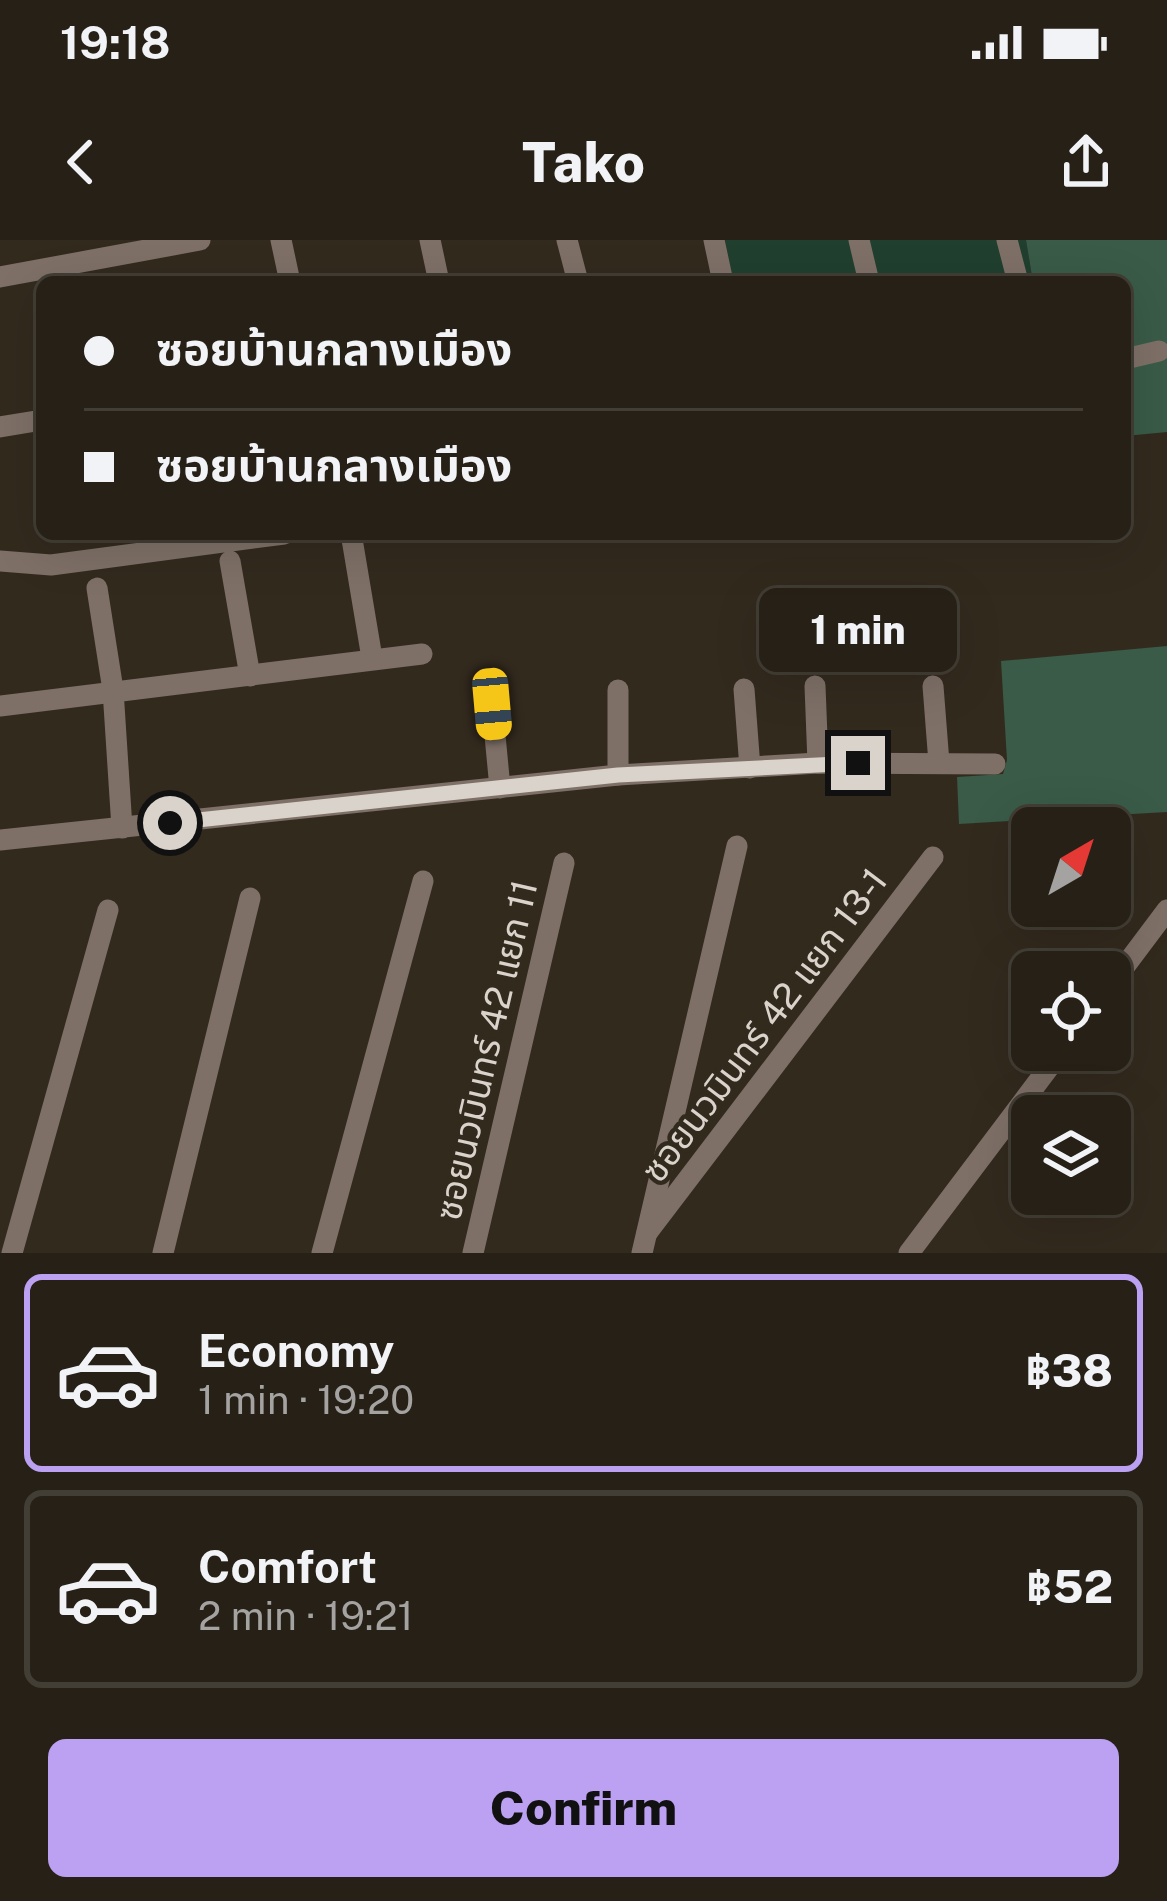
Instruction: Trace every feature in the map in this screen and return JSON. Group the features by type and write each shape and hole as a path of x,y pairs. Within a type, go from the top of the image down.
{"street":[{"path":"0,278 200,240"},
{"path":"281,240 289,276"},
{"path":"430,240 438,276"},
{"path":"567,240 576,276"},
{"path":"715,240 722,276"},
{"path":"859,240 868,276"},
{"path":"1007,240 1016,276"},
{"path":"1131,358 1159,351"},
{"path":"0,428 36,421"},
{"path":"0,561 51,565 239,540"},
{"path":"352,540 372,658"},
{"path":"230,561 250,676"},
{"path":"97,588 113,690 122,828"},
{"path":"0,706 422,654"},
{"path":"815,686 818,763"},
{"path":"933,686 939,764"},
{"path":"744,689 750,768"},
{"path":"618,690 618,775"},
{"path":"492,704 500,788"},
{"path":"0,840 618,775 818,763 995,764"},
{"path":"644,1243 737,846"},
{"name":"ซอยนวมินทร์ 42 แยก 13-1","path":"644,1243 933,857"},
{"name":"ซอยนวมินทร์ 42 แยก 11","path":"473,1253 564,863"},
{"path":"322,1253 423,881"},
{"path":"163,1253 250,898"},
{"path":"12,1253 108,910"},
{"path":"1131,958 1167,910"},
{"path":"909,1253 1046,1071"}],"green space":[{"path":"725,240 1026,240 1032,276 732,276"},
{"path":"1026,240 1167,240 1167,432 1131,435 1131,276 1032,276"},
{"path":"1167,646 1167,812 1131,814 1131,807 1011,807 1011,821 959,824 957,777 1003,774 1007,760 1001,661"}],"route":[{"path":"170,823 618,775 858,763"}]}
